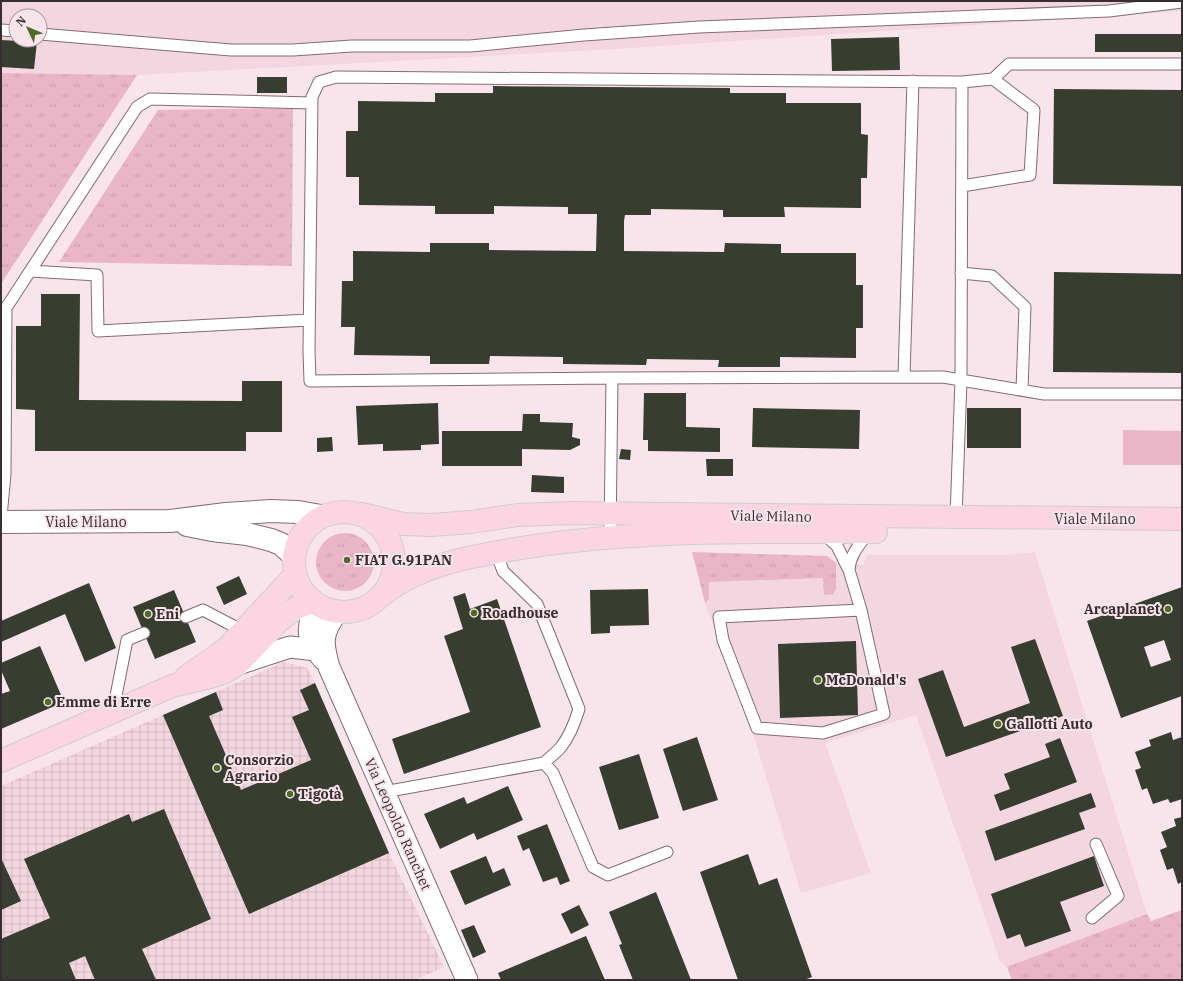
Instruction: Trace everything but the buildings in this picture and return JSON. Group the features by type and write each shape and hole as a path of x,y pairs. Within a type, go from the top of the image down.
{"main road":[{"path":"346,511 362,514 376,522 387,534 393,549 395,565 391,581 382,595 369,606 353,612 337,612 321,607 304,592 294,566 297,545 304,531 311,523 321,516 346,511"},
{"name":"Viale Milano","path":"362,514 403,524 432,525 471,522 518,515 570,513 956,518 1182,519"},
{"name":"Viale Milano","path":"382,595 397,584 437,566 496,552 539,545 610,537 757,532 1182,532"},
{"path":"172,686 228,647 243,631 294,566"},
{"path":"1,761 172,686 225,672 238,664 279,621 288,614 296,608 315,603"}],"street":[{"name":"Viale Milano","path":"1,522 170,521 226,514 271,511 298,512 321,516"},
{"name":"Viale Milano","path":"170,521 212,530 262,537 282,544 294,566"},
{"path":"315,603 309,627 309,635 316,650 329,667"},
{"path":"329,667 324,650 324,638 329,624 337,612"},
{"path":"238,664 290,647 316,650"},
{"name":"Via Leopoldo Ranchet","path":"329,667 466,980"}],"lane":[{"path":"48,35 231,50 293,50 352,46 470,46 584,35 698,27 1109,11 1182,2"},
{"path":"1182,64 1010,64 993,79 962,82 336,77 319,82 312,97 309,320 310,381 943,377 1044,394 1182,394"},
{"path":"962,186 1030,175 1034,110 993,79"},
{"path":"904,377 913,81"},
{"path":"956,518 961,380 962,82"},
{"path":"1,517 4,474 6,308 137,107 150,99 312,103"},
{"path":"30,271 97,275 98,331 309,320"},
{"path":"961,273 992,276 1025,307 1022,390"},
{"path":"610,537 612,378"},
{"path":"822,532 837,546 850,570 861,610 884,714 823,733 757,728 723,640 719,617 861,610"},
{"path":"850,570 852,556 869,532"},
{"path":"384,792 544,763 560,748 568,737 579,709 537,604 503,571 496,552"},
{"path":"186,617 203,610 243,631"},
{"path":"113,711 127,640 144,633"},
{"path":"544,763 553,773 593,867 608,875 667,852"},
{"path":"1092,918 1118,896 1096,844"}],"shaded area":[{"path":"1,1 1182,1 1182,11 615,49 137,75 1,73"},
{"path":"1035,552 1147,914 1007,967 1000,961 916,715 825,743 871,873 801,893 755,740 705,603 709,599 709,582 823,578 824,594 833,594 836,589 836,563 863,565 867,555 1008,555"},
{"path":"284,662 307,668 315,683 389,853 444,967 415,980 1,980 1,786"}],"green space":[{"path":"1,73 137,75 1,284"},
{"path":"293,108 292,266 59,262 158,110"},
{"path":"1123,430 1182,431 1182,465 1123,465"},
{"path":"345,533 356,535 369,546 372,551 374,562 372,573 361,586 356,589 345,591 334,589 321,578 318,573 316,562 318,551 329,538 334,535"},
{"path":"692,552 827,556 836,563 836,589 833,594 824,595 823,578 709,582 709,599 705,603"},
{"path":"1182,910 1182,980 1012,980 1007,967 1147,914 1151,921"}],"place":[{"name":"FIAT G.91PAN","path":"347,560"},
{"name":"Arcaplanet","path":"1168,609"},
{"name":"Roadhouse","path":"474,613"},
{"name":"Eni","path":"148,614"},
{"name":"McDonald's","path":"818,680"},
{"name":"Emme di Erre","path":"48,702"},
{"name":"Gallotti Auto","path":"998,724"},
{"name":"Consorzio Agrario","path":"217,768"},
{"name":"Tigotà","path":"290,794"}]}
